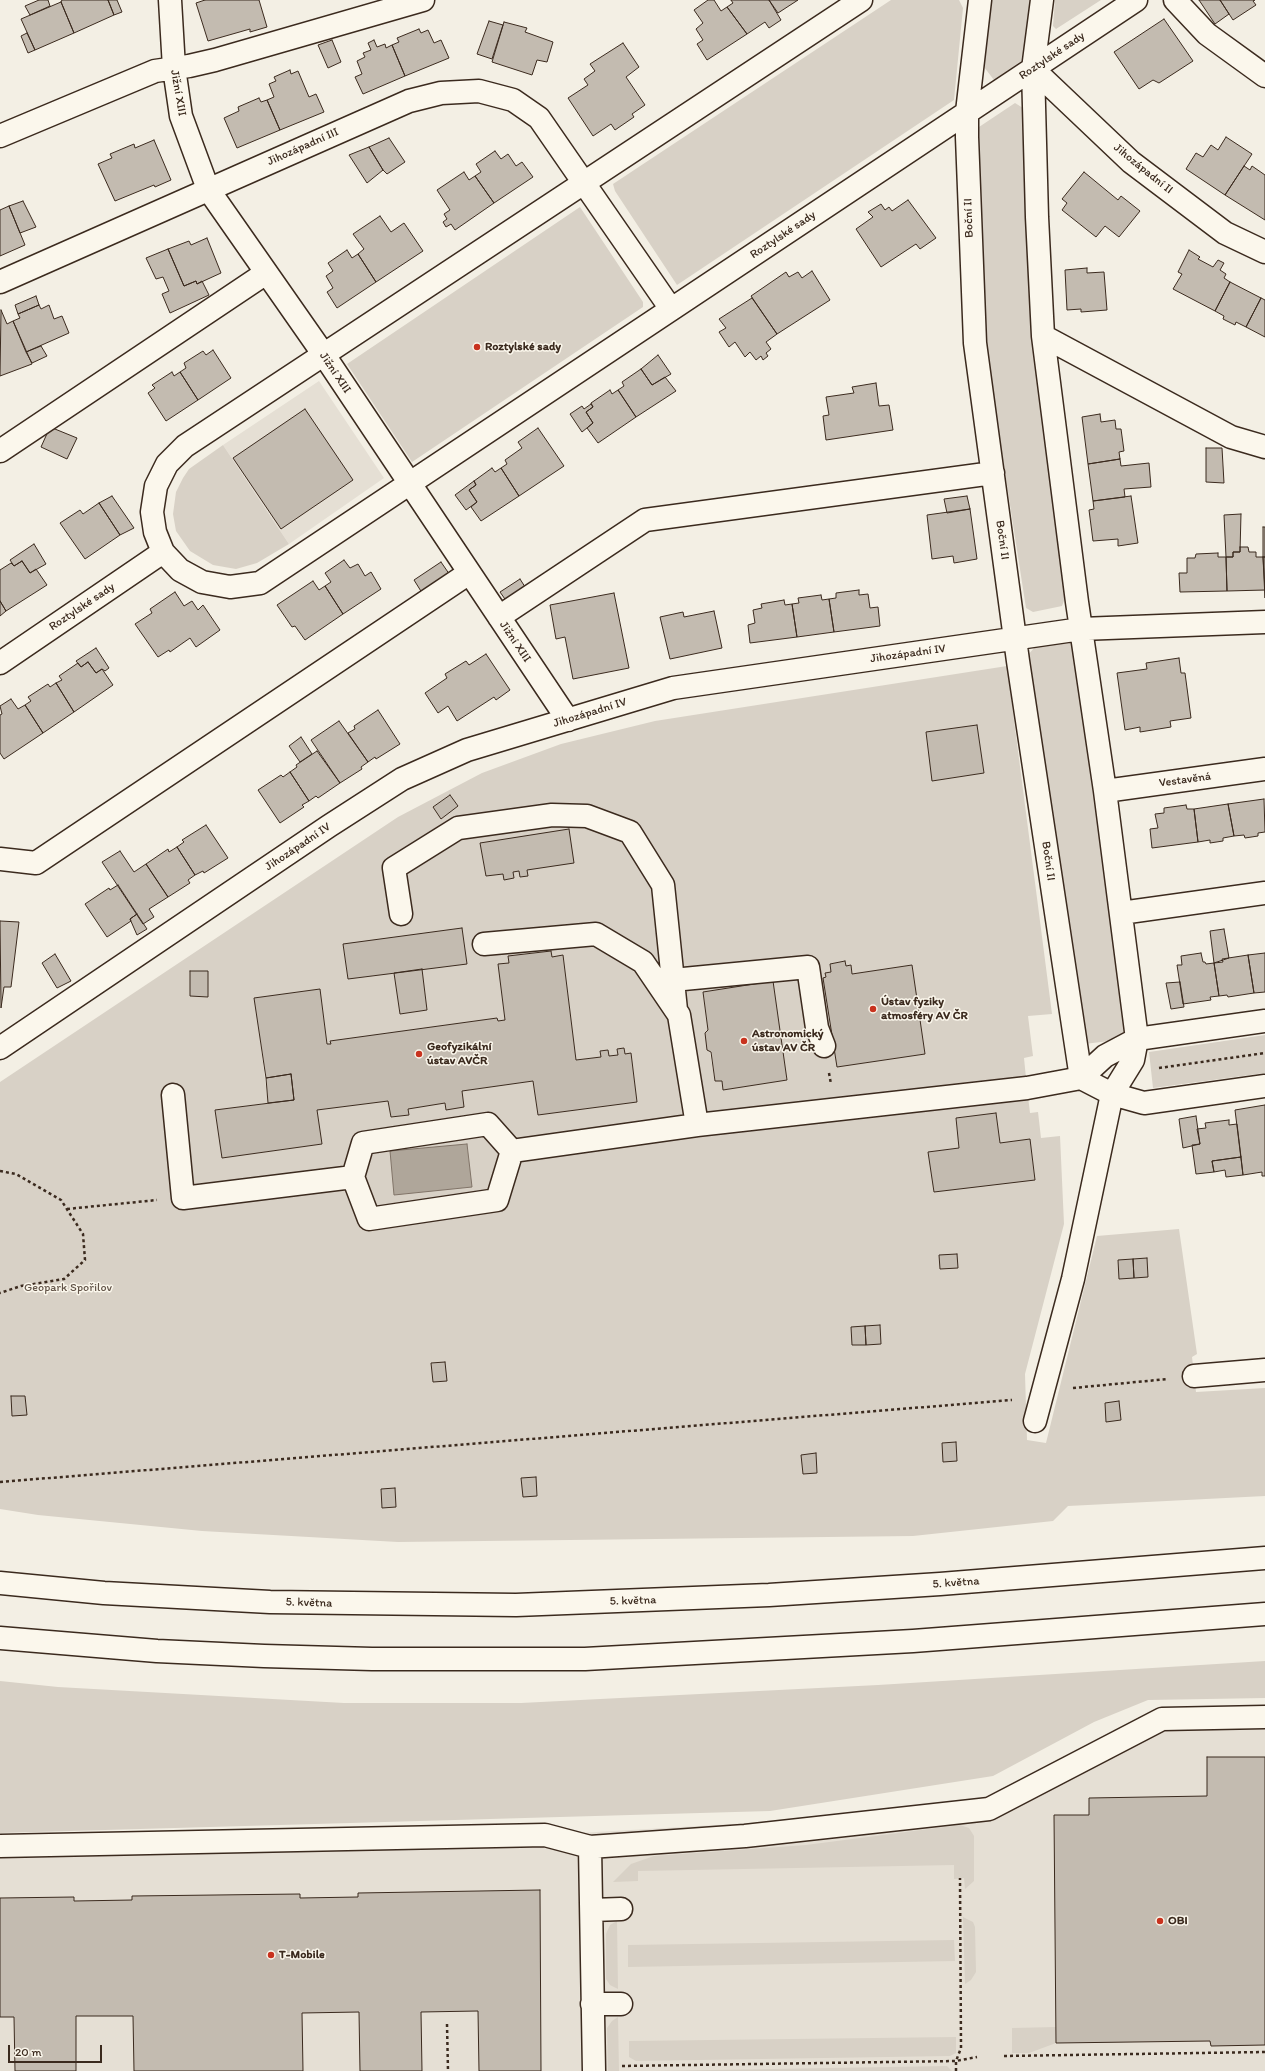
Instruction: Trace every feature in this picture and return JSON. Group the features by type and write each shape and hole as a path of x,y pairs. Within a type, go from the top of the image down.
{"main road":[{"name":"Jižní XIII","path":"170,0 174,68 182,116 208,189 324,355 568,720"},
{"path":"0,136 155,71 215,60 422,0"},
{"name":"Roztylské sady","path":"861,0 185,446 168,464 156,486 152,512 155,532 163,552 180,570 202,582 230,587 260,582 1136,0"},
{"name":"Boční II","path":"980,0 967,112 969,217 975,343 1015,639 1080,1078"},
{"path":"1035,1421 1074,1279 1112,1094 1133,1060 1142,1038 1121,913 1081,629 1043,336 1037,216 1033,69 1042,0"},
{"path":"1175,0 1207,34 1265,76"},
{"name":"Jihozápadní II","path":"1033,69 1131,162 1225,233 1265,252"},
{"name":"Jihozápadní III","path":"0,282 409,101 441,92 479,91 513,100 539,118 671,309"},
{"path":"0,451 266,272"},
{"path":"1043,336 1231,437 1265,447"},
{"path":"499,617 645,520 993,472"},
{"name":"Roztylské sady","path":"0,663 163,552"},
{"path":"0,859 36,863 469,573"},
{"name":"Jihozápadní IV","path":"0,1048 329,826 402,779 467,750 673,688 1081,629 1265,622"},
{"name":"Vestavěná","path":"1105,791 1265,769"},
{"path":"401,914 394,868 458,828 552,815 587,816 630,832 663,885 676,1010"},
{"path":"1121,913 1265,894"},
{"path":"484,944 596,934 643,962 679,1015 697,1125"},
{"path":"673,980 808,967 817,1028 824,1046"},
{"path":"512,1151 697,1125 1027,1088 1080,1078 1105,1056 1142,1038 1265,1021"},
{"path":"1080,1078 1112,1094 1144,1103 1265,1086"},
{"path":"174,1095 183,1198 353,1177"},
{"path":"488,1124 512,1151 497,1200 369,1219 353,1177 363,1143 488,1124"},
{"path":"1194,1376 1265,1370"},
{"name":"5. května","path":"0,1583 104,1593 263,1601 516,1605 769,1595 940,1584 1265,1558"},
{"path":"0,1638 157,1651 264,1656 372,1659 585,1659 913,1641 1265,1614"},
{"path":"0,1846 545,1835 590,1847 745,1836 989,1809 1162,1719 1265,1717"},
{"path":"590,1847 594,2071"},
{"path":"592,1910 621,1909"},
{"path":"592,2004 621,2004"}],"path":[{"path":"1142,1038 1149,1070 1265,1053"},
{"path":"0,1172 16,1174 61,1200 83,1234 85,1260 64,1279 21,1286 0,1293"},
{"path":"67,1209 183,1198"},
{"path":"1068,1388 1194,1376"},
{"path":"0,1482 1041,1398"},
{"path":"956,2071 956,2061 961,2048 960,1878"},
{"path":"447,2024 448,2071"},
{"path":"1004,2056 1265,2052"},
{"path":"622,2066 956,2061 977,2057"}],"shaded area":[{"path":"319,381 384,478 289,544 223,445"},
{"path":"467,1144 472,1187 394,1195 390,1151"},
{"path":"1265,1717 1265,2071 0,2071 0,1846 545,1835 989,1809 1162,1719"}],"green space":[{"path":"891,0 959,0 963,8 954,100 677,285 615,191 613,184"},
{"path":"991,0 1034,0 1027,57 994,80 984,67"},
{"path":"1055,0 1101,0 1056,29 1053,26"},
{"path":"1015,103 1023,108 1032,339 1065,598 1062,606 1033,612 1026,608 985,344 976,129"},
{"path":"580,207 643,302 643,307 412,462 347,364"},
{"path":"223,445 289,544 257,563 236,569 213,565 190,551 176,531 173,514 176,492 189,469"},
{"path":"1070,643 1076,651 1126,1033 1118,1040 1084,1044 1081,1034 1028,655 1038,646"},
{"name":"Geopark Spořilov","path":"1007,666 1052,1014 1028,1016 1033,1056 1024,1058 1027,1088 1030,1113 1038,1112 1041,1138 1060,1136 1064,1224 1025,1374 1027,1440 1046,1443 1097,1236 1179,1229 1197,1354 1192,1357 1196,1392 1265,1388 1265,1496 1068,1506 1053,1521 913,1536 398,1542 202,1531 38,1515 0,1509 0,1082 398,817 482,773 561,744 655,721","holes":["977,725 984,773 933,781 926,733","450,795 458,806 441,819 433,807","480,843 527,870 528,876 520,877 519,871 513,872 514,878 504,880 503,874 486,876","462,928 467,964 422,969 427,1010 400,1014 394,973 348,979 343,945","551,951 552,957 563,955 576,1060 601,1057 601,1051 607,1050 609,1056 618,1055 617,1049 624,1048 625,1054 631,1054 637,1102 538,1115 533,1081 462,1091 464,1107 446,1110 445,1103 408,1109 409,1115 391,1117 388,1101 317,1110 322,1144 222,1158 215,1110 268,1103 255,998 320,989 327,1044 331,1044 331,1041 497,1018 498,1021 505,1020 498,964 509,963 509,956","845,961 846,966 851,965 852,974 912,965 925,1054 837,1067 825,973 831,972 830,964","190,972 208,997 190,996","773,982 787,1080 723,1090 722,1081 715,1081 706,1031 708,1030 703,992","996,1113 1000,1143 1030,1139 1035,1179 934,1192 929,1152 959,1148 956,1118"]},
{"path":"1265,1035 1265,1073 1153,1088 1149,1052"},
{"path":"1265,1661 1265,1698 1148,1700 1094,1722 993,1776 770,1811 0,1833 0,1681 58,1687 344,1703 521,1703 878,1685"},
{"path":"960,1825 969,1828 974,1836 974,1881 965,1889 964,1878 954,1879 954,1865 638,1871 638,1881 613,1882 631,1864 654,1856 806,1845"},
{"path":"963,1917 973,1922 975,1927 976,1972 971,1980 965,1984"},
{"path":"617,1921 618,1989 610,1985 606,1979 606,1934 610,1925"},
{"path":"954,1940 955,1961 628,1967 628,1945"},
{"path":"618,2017 619,2071 608,2071 607,2028 612,2021"},
{"path":"1056,2027 1056,2043 1029,2053 1012,2053 1012,2028"},
{"path":"956,2037 956,2053 950,2056 636,2061 629,2057 629,2041"},
{"path":"947,2066 952,2071 655,2071"}],"building":[{"path":"39,0 48,0 50,6 30,15 25,6"},
{"path":"62,0 108,0 114,15 74,33 61,2"},
{"path":"108,0 117,0 122,12 114,15"},
{"path":"205,0 259,0 267,27 250,32 250,29 208,41 196,3"},
{"path":"708,0 714,0 721,11 727,7 747,34 707,60 697,44 703,40 696,29 703,23 694,10"},
{"path":"731,0 769,0 781,20 769,28 765,22 747,34 727,7 733,3"},
{"path":"769,0 798,0 778,13"},
{"path":"1199,0 1220,0 1229,14 1215,24"},
{"path":"1220,0 1255,0 1253,1 1256,5 1233,20"},
{"path":"61,2 74,33 35,50 21,19"},
{"path":"1164,19 1193,61 1159,83 1153,80 1139,89 1114,52"},
{"path":"489,21 503,25 492,59 477,54"},
{"path":"504,22 527,28 525,32 553,42 547,62 537,60 532,75 492,62"},
{"path":"419,29 421,33 428,30 434,43 441,40 449,58 405,76 392,45 399,42 397,38"},
{"path":"27,33 35,50 28,53 21,36"},
{"path":"332,40 341,62 328,68 318,45"},
{"path":"374,40 377,47 385,44 386,48 392,45 405,76 363,94 355,77 362,74 357,61 365,57 363,53 371,50 368,43"},
{"path":"623,43 639,67 626,77 645,105 632,114 634,117 615,130 611,124 593,136 568,98 588,85 584,79 595,71 590,64"},
{"path":"290,70 291,74 298,71 309,97 316,94 324,112 280,130 267,100 274,97 269,84 276,81 274,77"},
{"path":"259,98 261,102 267,100 280,130 237,148 224,118 239,111 238,107"},
{"path":"1226,137 1252,154 1225,195 1186,169 1196,153 1203,157 1211,145 1218,150"},
{"path":"389,138 405,162 387,174 369,147"},
{"path":"154,140 171,180 155,187 154,185 115,201 98,164 112,158 110,154 134,144 135,148"},
{"path":"369,147 383,170 367,183 349,155"},
{"path":"495,151 501,159 508,154 516,166 522,162 533,177 494,203 475,176 481,172 476,164"},
{"path":"1244,166 1250,170 1252,166 1265,175 1265,220 1225,195"},
{"path":"464,172 469,180 475,176 494,203 455,230 451,224 446,227 443,222 447,219 444,214 450,210 437,190"},
{"path":"1084,172 1118,200 1121,196 1140,211 1119,237 1105,226 1096,237 1062,210 1067,203 1062,199"},
{"path":"908,200 936,238 920,249 916,244 881,267 856,229 873,217 868,212 881,204 885,210 889,207 892,211"},
{"path":"23,201 36,227 20,233 9,206"},
{"path":"9,206 25,245 0,256 0,210"},
{"path":"380,216 391,232 404,223 423,251 376,282 358,254 364,249 353,234"},
{"path":"207,238 221,273 197,284 196,281 184,286 168,249 189,241 191,245"},
{"path":"168,249 184,286 196,281 197,284 202,281 209,295 170,313 162,294 169,291 163,277 156,279 146,258"},
{"path":"347,250 352,258 358,254 376,282 337,308 327,292 333,288 326,276 333,271 328,263"},
{"path":"1189,250 1200,257 1198,259 1213,267 1218,260 1224,263 1220,270 1226,274 1224,278 1230,282 1215,311 1173,289 1182,274 1178,272"},
{"path":"1087,268 1087,273 1104,272 1107,310 1081,312 1081,309 1067,310 1065,270"},
{"path":"812,271 830,300 777,334 751,296 786,272 789,277 798,272 802,278"},
{"path":"1230,282 1261,298 1246,327 1236,322 1235,325 1223,319 1224,316 1215,311"},
{"path":"36,296 39,305 18,314 15,305"},
{"path":"752,298 777,334 766,342 771,349 766,353 768,356 763,360 761,356 756,360 750,352 745,357 735,342 729,347 719,332 726,328 719,319"},
{"path":"1261,298 1265,300 1265,337 1246,327"},
{"path":"39,305 41,309 49,305 54,319 62,316 69,333 26,352 13,321 20,318 18,314"},
{"path":"1,310 7,324 13,321 32,364 0,376"},
{"path":"41,346 47,356 32,363 26,352"},
{"path":"213,350 231,378 198,400 180,372 186,368 184,363 203,351 206,355"},
{"path":"658,355 671,374 652,385 641,369"},
{"path":"641,369 652,385 665,377 676,391 636,417 618,390 624,386 622,382"},
{"path":"172,372 174,376 180,372 198,400 166,421 148,393 155,388 152,385"},
{"path":"876,383 879,406 889,405 893,430 826,440 823,416 829,415 826,397 854,393 852,387"},
{"path":"610,390 612,394 618,390 636,417 598,443 587,428 593,423 586,412 593,407 591,403"},
{"path":"591,404 593,407 586,412 593,423 582,432 570,414 582,406 584,409"},
{"path":"305,409 353,480 281,529 233,458"},
{"path":"1100,414 1101,422 1115,420 1116,429 1121,429 1124,451 1119,452 1120,459 1088,464 1082,417"},
{"path":"50,427 77,438 67,459 41,447"},
{"path":"538,428 564,466 519,496 501,468 507,464 505,460 522,448 518,442"},
{"path":"1206,448 1222,448 1224,483 1206,482"},
{"path":"1120,459 1121,466 1149,463 1151,487 1124,489 1125,497 1093,501 1088,464"},
{"path":"492,468 495,472 501,468 519,496 481,521 471,507 477,502 469,490 476,485 474,481"},
{"path":"474,481 476,485 469,490 477,502 466,510 455,495"},
{"path":"112,496 134,528 120,535 99,503"},
{"path":"967,496 970,509 947,513 944,499"},
{"path":"1131,496 1138,543 1118,546 1118,539 1093,541 1089,510 1094,509 1093,501"},
{"path":"99,503 120,535 85,559 60,523 80,510 83,514"},
{"path":"970,509 977,559 954,563 953,556 932,559 927,515"},
{"path":"1241,514 1240,552 1233,552 1233,557 1226,557 1224,515"},
{"path":"1263,527 1265,527 1265,557 1263,557"},
{"path":"34,544 46,564 30,573 22,561 14,566 10,560"},
{"path":"1240,547 1248,547 1249,552 1256,552 1256,557 1263,557 1265,590 1227,591 1226,557 1233,557 1233,552 1240,552"},
{"path":"1218,553 1218,557 1226,557 1227,591 1180,592 1179,573 1187,573 1187,558 1195,558 1196,554"},
{"path":"1263,557 1265,557 1265,598"},
{"path":"344,560 350,568 358,564 365,576 371,572 381,589 343,614 325,586 331,582 325,573"},
{"path":"22,561 30,573 36,569 47,585 6,611 0,601 0,570 11,563 14,566"},
{"path":"441,562 452,578 424,596 414,580"},
{"path":"520,579 527,590 507,602 500,592"},
{"path":"313,581 319,590 325,586 343,614 305,640 295,626 292,627 277,605"},
{"path":"859,590 859,595 868,594 870,608 878,607 880,626 834,632 829,599 836,598 836,593"},
{"path":"175,592 184,606 192,601 198,610 203,605 220,630 196,647 190,638 170,652 169,650 158,657 135,624 152,613 150,609"},
{"path":"614,593 629,668 573,679 565,637 556,639 550,605"},
{"path":"821,595 822,600 829,599 834,632 797,637 792,604 799,603 798,598"},
{"path":"784,600 785,605 792,604 797,637 750,643 748,625 755,623 753,610 762,608 761,604"},
{"path":"0,601 6,611 0,616"},
{"path":"714,611 722,648 670,659 660,617 683,612 684,617"},
{"path":"96,648 109,668 105,671 102,669 96,673 88,662 81,667 76,661"},
{"path":"486,654 510,690 496,700 494,697 457,721 448,706 438,713 425,693 447,678 445,674 466,661 469,665"},
{"path":"1179,658 1181,673 1185,673 1191,718 1170,721 1171,727 1140,732 1140,727 1125,730 1117,673 1147,669 1146,663"},
{"path":"88,662 96,673 102,669 113,685 74,712 56,683 62,680 59,676 78,663 81,667"},
{"path":"56,683 74,712 43,733 25,705 31,701 28,697 48,684 50,687"},
{"path":"11,699 18,709 25,705 43,733 4,759 0,753 0,715 2,714 0,706"},
{"path":"378,710 400,744 376,759 375,757 368,762 348,733 355,729 354,726"},
{"path":"339,721 368,762 361,767 362,769 340,783 311,740"},
{"path":"977,725 984,773 932,781 926,732"},
{"path":"301,737 312,754 300,762 289,746"},
{"path":"317,751 340,783 318,798 316,796 309,801 290,772 297,767 296,765"},
{"path":"290,772 309,801 302,805 304,807 280,823 258,790 281,775 283,777"},
{"path":"450,795 458,806 441,819 433,807"},
{"path":"1264,799 1265,832 1258,833 1258,836 1245,838 1244,835 1234,836 1228,804"},
{"path":"1228,804 1234,836 1223,838 1223,841 1210,843 1210,840 1198,842 1194,809"},
{"path":"1186,805 1187,809 1194,809 1198,842 1152,848 1150,829 1158,828 1155,814 1164,813 1164,808"},
{"path":"206,825 228,858 204,873 203,871 195,875 177,847 184,842 182,840"},
{"path":"569,829 574,863 527,870 528,876 520,877 519,871 513,872 514,878 504,880 503,874 486,876 480,843"},
{"path":"177,847 195,875 188,880 190,883 168,897 146,864 168,849 169,852"},
{"path":"120,851 134,872 146,864 168,897 149,909 154,917 143,924 102,862"},
{"path":"118,885 137,914 130,919 131,921 107,937 85,904 109,888 110,890"},
{"path":"137,914 147,929 137,935 130,919"},
{"path":"0,921 19,922 11,987 4,987 1,1008"},
{"path":"462,928 467,964 348,979 343,944"},
{"path":"1224,929 1229,958 1214,963 1210,931"},
{"name":"Geofyzikální ústav AVČR","path":"551,951 552,957 563,955 576,1060 601,1057 600,1051 608,1050 609,1056 618,1055 617,1049 624,1048 625,1054 631,1053 637,1102 538,1115 533,1081 462,1091 464,1107 446,1110 445,1103 408,1109 409,1115 391,1117 388,1101 317,1110 322,1144 222,1158 215,1110 294,1100 291,1074 266,1078 254,998 320,989 327,1044 331,1044 330,1041 497,1018 498,1021 505,1020 498,964 509,963 508,956"},
{"path":"1201,953 1203,962 1206,964 1214,963 1219,996 1210,997 1211,1000 1183,1004 1177,965 1182,965 1181,956"},
{"path":"1265,953 1265,992 1254,993 1248,955"},
{"path":"55,954 71,981 57,988 42,963"},
{"path":"1248,955 1254,993 1228,997 1227,995 1219,996 1214,963 1223,962 1222,959"},
{"name":"Ústav fyziky atmosféry AV ČR","path":"845,961 846,966 851,965 852,974 912,965 925,1054 837,1067 823,978 826,977 825,973 831,972 830,964"},
{"path":"422,969 427,1010 400,1014 394,973"},
{"path":"190,971 208,971 208,997 190,996"},
{"name":"Astronomický ústav AV ČR","path":"773,981 787,1080 723,1090 722,1081 715,1081 711,1052 707,1050 705,1033 708,1030 703,992"},
{"path":"1180,982 1184,1007 1171,1009 1166,983"},
{"path":"291,1074 294,1100 268,1103 266,1078"},
{"path":"1265,1105 1265,1176 1262,1176 1262,1172 1243,1175 1235,1110"},
{"path":"996,1113 1000,1143 1030,1139 1035,1180 934,1192 928,1152 959,1148 956,1118"},
{"path":"1196,1116 1200,1144 1183,1148 1179,1119"},
{"path":"1229,1120 1229,1125 1237,1124 1241,1157 1212,1161 1214,1172 1196,1174 1192,1145 1200,1144 1197,1129 1206,1128 1205,1123"},
{"path":"1241,1157 1243,1175 1226,1177 1225,1170 1214,1172 1212,1161"},
{"path":"957,1254 958,1268 940,1269 939,1255"},
{"path":"1147,1258 1148,1277 1134,1278 1133,1259"},
{"path":"1133,1259 1134,1278 1119,1279 1118,1260"},
{"path":"880,1325 881,1344 866,1345 865,1326"},
{"path":"865,1326 866,1345 852,1345 851,1327"},
{"path":"445,1362 447,1381 433,1382 431,1363"},
{"path":"11,1396 25,1396 27,1415 12,1416"},
{"path":"1119,1401 1121,1420 1106,1422 1105,1403"},
{"path":"956,1442 957,1461 943,1462 942,1443"},
{"path":"816,1453 817,1473 803,1474 801,1455"},
{"path":"536,1477 537,1496 523,1497 521,1478"},
{"path":"395,1488 396,1507 382,1508 381,1489"},
{"name":"OBI","path":"1207,1757 1265,1757 1265,2045 1211,2046 1210,2041 1056,2043 1054,1815 1089,1815 1089,1798 1207,1796"},
{"name":"T-Mobile","path":"540,1890 541,2071 479,2071 478,2011 421,2012 422,2071 360,2071 359,2012 302,2013 303,2071 134,2071 133,2016 76,2016 76,2071 15,2071 14,2017 0,2017 0,1898 74,1897 74,1901 132,1900 132,1896 300,1894 300,1898 358,1897 358,1893"}],"place":[{"name":"Roztylské sady","path":"477,347"},
{"name":"Ústav fyziky atmosféry AV ČR","path":"873,1009"},
{"name":"Astronomický ústav AV ČR","path":"744,1041"},
{"name":"Geofyzikální ústav AVČR","path":"419,1054"},
{"name":"OBI","path":"1160,1921"},
{"name":"T-Mobile","path":"271,1955"}]}
